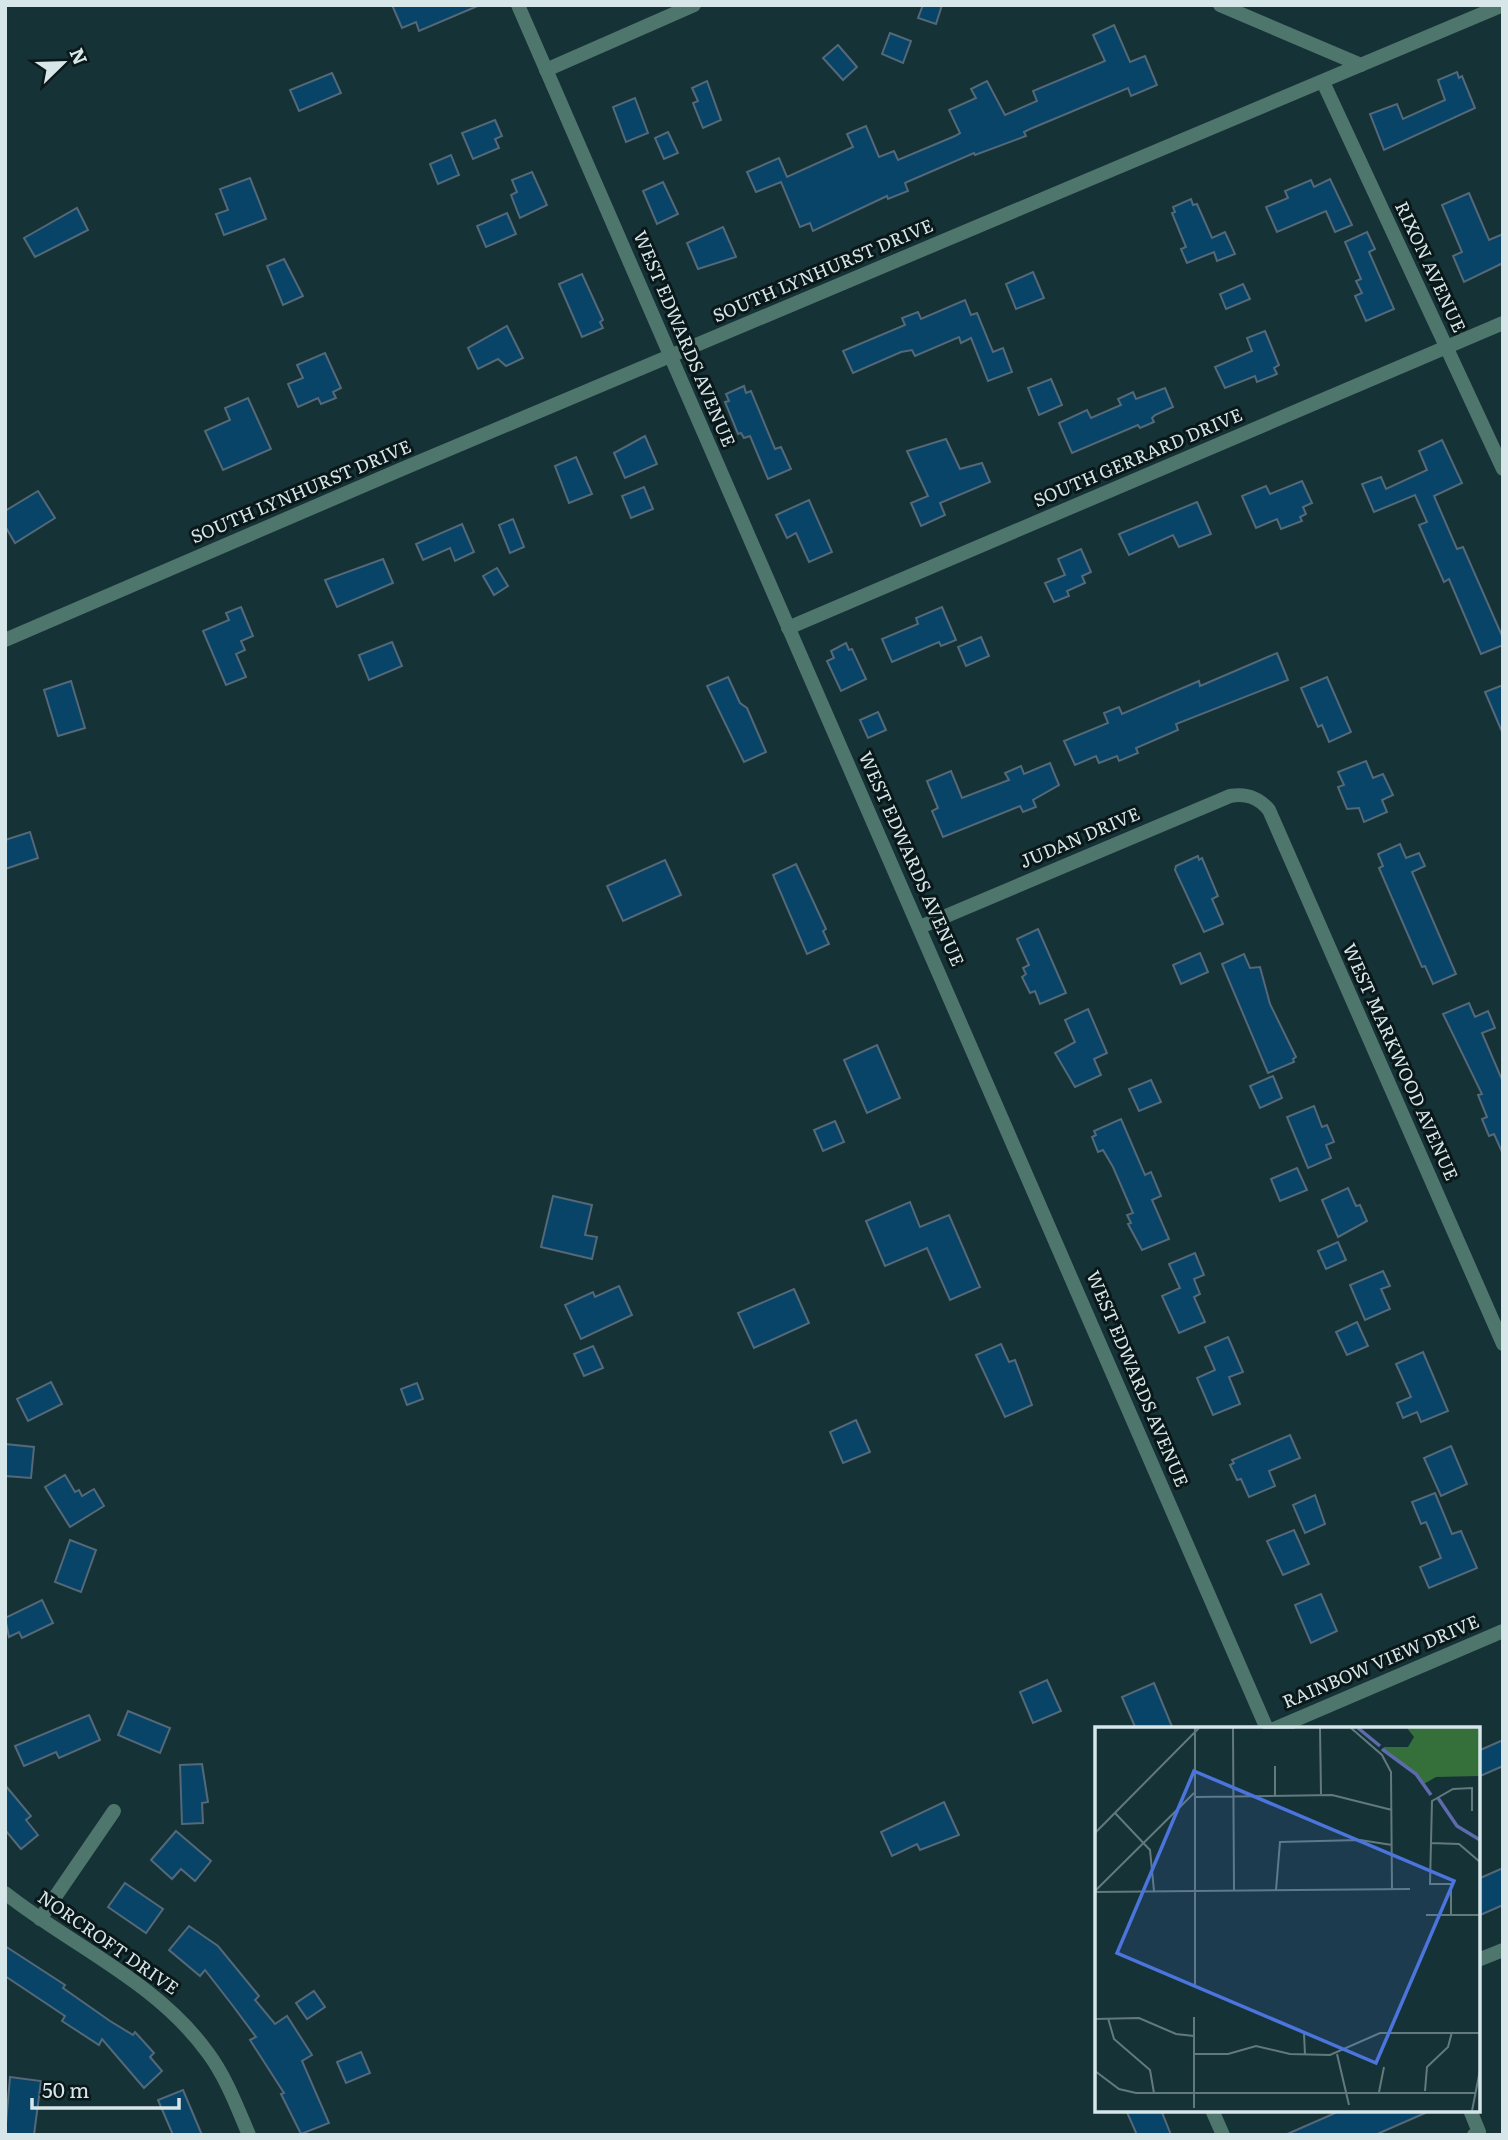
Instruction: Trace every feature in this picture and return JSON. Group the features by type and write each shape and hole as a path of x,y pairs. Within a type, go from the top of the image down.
{"street":[{"name":"WEST EDWARDS AVENUE","path":"518,5 1266,1727"},
{"path":"546,70 694,5"},
{"path":"1220,5 1361,65"},
{"name":"SOUTH LYNHURST DRIVE","path":"5,640 1503,5"},
{"name":"RIXON AVENUE","path":"1323,82 1503,469"},
{"name":"SOUTH GERRARD DRIVE","path":"788,628 1503,323"},
{"name":"JUDAN DRIVE","path":"920,926 1230,796 1247,795 1256,799"},
{"name":"WEST MARKWOOD AVENUE","path":"1256,799 1269,810 1503,1344"},
{"name":"RAINBOW VIEW DRIVE","path":"1278,1727 1503,1631"},
{"path":"40,1919 114,1811"},
{"name":"NORCROFT DRIVE","path":"5,1893 172,2011 208,2052 222,2075 249,2135"},
{"path":"1480,1959 1503,1950"},
{"path":"1213,2112 1223,2135"},
{"path":"1471,2112 1479,2132 1474,2135"}],"building":[{"path":"392,5 480,5 419,31 416,22 402,28"},
{"path":"923,5 942,5 936,24 918,18"},
{"path":"1114,25 1130,62 1145,56 1157,85 1131,96 1128,88 1030,129 1024,132 1026,136 975,155 974,153 907,182 908,191 888,199 887,196 813,231 810,223 800,227 781,182 756,192 747,172 779,158 787,177 853,147 847,134 866,126 879,157 894,151 898,160 960,133 949,110 976,98 971,89 987,81 1005,115 1037,101 1033,91 1105,61 1093,35"},
{"path":"890,33 911,41 903,63 882,54"},
{"path":"838,45 857,67 843,80 823,58"},
{"path":"1457,72 1459,78 1462,76 1475,108 1384,150 1370,114 1397,104 1403,119 1445,100 1438,80"},
{"path":"332,73 341,93 299,111 290,90"},
{"path":"707,81 721,120 703,128 693,103 698,101 692,88"},
{"path":"635,98 648,133 626,142 613,107"},
{"path":"495,120 502,136 495,139 499,148 473,159 462,133"},
{"path":"668,132 678,153 664,159 655,138"},
{"path":"451,155 459,175 438,184 430,164"},
{"path":"532,172 547,205 520,218 511,195 517,192 512,180"},
{"path":"250,178 266,219 224,235 216,214 228,210 220,189"},
{"path":"1330,179 1352,225 1335,232 1326,211 1277,232 1266,207 1288,198 1285,191 1311,180 1314,187"},
{"path":"663,182 678,214 657,224 643,191"},
{"path":"1469,193 1489,240 1503,234 1503,263 1464,282 1453,256 1462,252 1442,205"},
{"path":"1191,199 1193,205 1197,204 1212,238 1225,232 1235,254 1217,261 1214,252 1187,263 1181,249 1186,247 1172,213 1175,212 1173,207"},
{"path":"77,208 88,230 35,257 24,238"},
{"path":"507,213 516,234 486,247 477,226"},
{"path":"723,227 736,257 698,269 687,243"},
{"path":"1367,232 1375,249 1369,252 1394,309 1366,321 1355,296 1362,293 1356,281 1361,279 1345,242"},
{"path":"284,259 303,296 283,305 267,266"},
{"path":"1033,272 1044,298 1016,309 1006,284"},
{"path":"582,274 603,320 600,322 603,328 582,337 559,284"},
{"path":"1243,284 1250,299 1226,309 1220,294"},
{"path":"965,300 971,315 977,313 993,352 1003,348 1012,372 988,381 971,338 961,343 959,337 915,356 912,350 901,352 853,373 843,351 905,325 902,318 918,312 921,319"},
{"path":"507,326 523,358 506,366 498,359 478,369 468,348"},
{"path":"1265,331 1279,365 1274,368 1277,374 1257,382 1255,376 1225,388 1215,367 1252,351 1247,338"},
{"path":"325,353 341,388 333,392 336,398 321,404 318,398 298,407 288,384 303,378 297,365"},
{"path":"1051,379 1062,405 1039,415 1028,388"},
{"path":"744,386 746,393 751,391 775,449 781,447 791,469 768,479 750,436 744,438 741,433 738,434 725,402 729,401 726,394"},
{"path":"1165,388 1173,407 1155,415 1152,418 1154,422 1140,428 1138,425 1072,453 1059,423 1087,410 1091,418 1121,405 1118,399 1133,392 1136,399"},
{"path":"248,398 271,449 223,470 205,431 230,420 225,408"},
{"path":"645,436 657,464 625,478 614,453"},
{"path":"946,439 960,469 982,463 990,482 940,503 945,515 921,526 911,503 928,496 907,451"},
{"path":"1442,440 1462,483 1434,496 1457,549 1463,547 1503,638 1503,645 1481,654 1449,579 1444,582 1419,525 1427,522 1415,495 1374,512 1362,484 1381,477 1386,489 1427,470 1419,451"},
{"path":"576,457 592,494 569,503 555,466"},
{"path":"1302,481 1312,503 1303,507 1306,514 1300,517 1302,521 1281,529 1277,519 1256,528 1242,496 1266,486 1270,494"},
{"path":"644,487 653,509 631,518 622,496"},
{"path":"38,491 55,518 15,543 5,526 5,511"},
{"path":"809,500 832,552 809,562 796,533 787,538 776,515"},
{"path":"1197,502 1211,534 1179,547 1173,535 1129,555 1119,534"},
{"path":"513,519 524,547 510,553 499,525"},
{"path":"462,524 474,552 455,561 450,548 423,560 416,544"},
{"path":"1081,549 1091,572 1082,576 1085,583 1067,591 1069,596 1054,602 1045,583 1065,575 1058,559"},
{"path":"383,559 393,583 337,607 325,580"},
{"path":"497,568 508,586 494,595 483,576"},
{"path":"241,607 253,636 241,641 245,650 236,654 246,677 226,685 203,631 229,620 226,613"},
{"path":"942,607 956,640 941,646 939,642 892,662 882,639 918,624 916,618"},
{"path":"981,637 989,656 966,666 958,647"},
{"path":"392,642 402,666 369,680 359,655"},
{"path":"846,643 849,650 852,649 866,679 841,691 827,661 834,658 831,651"},
{"path":"1277,653 1288,680 1176,724 1178,730 1136,748 1138,753 1119,761 1117,756 1099,763 1096,756 1075,765 1064,741 1108,723 1104,713 1119,707 1122,714 1199,681 1200,686"},
{"path":"728,677 740,703 747,708 766,752 744,762 707,686"},
{"path":"1327,677 1351,732 1329,742 1322,725 1318,727 1301,688"},
{"path":"71,681 85,728 58,736 44,690"},
{"path":"1503,685 1503,734 1485,692"},
{"path":"878,712 886,730 868,738 860,720"},
{"path":"1366,761 1373,778 1383,774 1393,795 1382,800 1387,812 1364,822 1359,808 1347,809 1338,787 1344,785 1338,772"},
{"path":"1050,763 1059,785 1033,800 1036,807 1023,812 1020,806 943,837 932,811 938,808 927,781 951,771 962,798 1009,780 1005,773 1021,766 1024,774"},
{"path":"30,832 38,858 5,869 5,840"},
{"path":"1400,844 1406,858 1419,853 1425,866 1412,872 1456,974 1433,984 1425,966 1422,967 1379,868 1383,866 1378,854"},
{"path":"1198,856 1199,860 1202,858 1218,896 1212,899 1223,924 1204,932 1175,870 1176,866"},
{"path":"665,860 681,895 623,921 607,886"},
{"path":"796,864 826,929 823,931 829,944 807,954 773,875"},
{"path":"1038,929 1066,993 1040,1004 1035,991 1030,993 1022,977 1026,974 1023,968 1029,965 1017,939"},
{"path":"1200,953 1208,972 1181,984 1173,965"},
{"path":"1244,954 1250,968 1260,967 1270,1004 1296,1057 1294,1062 1268,1073 1222,964"},
{"path":"1469,1003 1475,1017 1488,1011 1495,1028 1482,1033 1503,1082 1503,1154 1494,1134 1489,1136 1482,1119 1487,1117 1478,1095 1482,1094 1443,1014"},
{"path":"1088,1009 1107,1053 1094,1059 1101,1075 1075,1087 1055,1053 1075,1042 1065,1020"},
{"path":"877,1045 900,1098 867,1113 844,1060"},
{"path":"1273,1076 1282,1098 1260,1108 1250,1086"},
{"path":"1151,1080 1161,1102 1139,1111 1129,1089"},
{"path":"1314,1106 1322,1127 1327,1125 1334,1142 1326,1145 1331,1158 1308,1168 1287,1117"},
{"path":"1121,1119 1145,1175 1151,1172 1161,1196 1152,1200 1169,1239 1142,1250 1128,1224 1131,1223 1127,1215 1133,1213 1113,1167 1103,1150 1098,1152 1092,1137 1096,1135 1094,1131"},
{"path":"835,1121 844,1142 823,1151 814,1130"},
{"path":"1297,1168 1307,1190 1280,1201 1271,1179"},
{"path":"1348,1188 1367,1221 1338,1237 1322,1200"},
{"path":"553,1196 592,1205 585,1235 597,1237 592,1259 541,1247"},
{"path":"910,1202 920,1227 949,1215 980,1287 950,1300 927,1248 885,1266 866,1221"},
{"path":"1338,1242 1346,1260 1326,1269 1318,1251"},
{"path":"1195,1253 1204,1275 1194,1279 1200,1294 1194,1297 1205,1322 1179,1333 1162,1296 1180,1288 1169,1264"},
{"path":"1383,1271 1390,1286 1381,1289 1390,1309 1365,1320 1350,1285"},
{"path":"619,1286 632,1315 581,1339 565,1305 593,1292 595,1297"},
{"path":"794,1289 809,1323 754,1348 738,1313"},
{"path":"1357,1322 1368,1346 1347,1355 1336,1332"},
{"path":"1228,1337 1243,1372 1229,1377 1240,1404 1213,1415 1197,1378 1215,1370 1205,1347"},
{"path":"1001,1344 1009,1362 1015,1360 1032,1405 1005,1417 976,1355"},
{"path":"593,1346 603,1368 584,1376 574,1354"},
{"path":"1423,1352 1448,1411 1421,1422 1417,1412 1403,1418 1397,1403 1411,1397 1396,1364"},
{"path":"51,1382 62,1404 28,1421 17,1399"},
{"path":"417,1383 423,1399 407,1405 401,1389"},
{"path":"856,1420 870,1452 843,1463 830,1432"},
{"path":"1290,1435 1300,1458 1269,1471 1275,1486 1249,1497 1241,1479 1237,1480 1230,1465 1234,1463 1232,1460"},
{"path":"5,1444 34,1447 31,1478 5,1476"},
{"path":"1451,1446 1467,1484 1441,1496 1424,1458"},
{"path":"65,1475 75,1492 79,1490 82,1496 94,1489 104,1506 70,1527 45,1487"},
{"path":"1435,1493 1452,1534 1461,1531 1477,1568 1429,1588 1420,1567 1441,1558 1426,1522 1421,1524 1412,1502"},
{"path":"1315,1495 1325,1524 1305,1533 1293,1505"},
{"path":"1294,1530 1309,1564 1283,1575 1267,1541"},
{"path":"70,1540 96,1550 81,1592 55,1582"},
{"path":"1321,1594 1337,1631 1311,1643 1295,1605"},
{"path":"42,1600 53,1623 22,1638 19,1632 9,1637 5,1618"},
{"path":"1047,1680 1061,1711 1033,1723 1020,1692"},
{"path":"1154,1683 1172,1727 1135,1727 1122,1697"},
{"path":"128,1711 170,1728 160,1753 118,1735"},
{"path":"89,1715 100,1740 59,1758 56,1752 24,1766 15,1746"},
{"path":"1503,1740 1503,1766 1480,1776 1480,1750"},
{"path":"202,1764 208,1802 202,1803 203,1823 182,1824 180,1765"},
{"path":"5,1785 31,1816 26,1820 38,1835 21,1849 5,1830"},
{"path":"944,1802 959,1835 920,1850 917,1844 892,1856 881,1832"},
{"path":"176,1831 211,1861 195,1881 181,1869 172,1879 151,1860"},
{"path":"1503,1868 1503,1905 1480,1915 1480,1878"},
{"path":"125,1883 163,1909 146,1933 108,1907"},
{"path":"189,1926 218,1946 259,1996 255,2000 275,2024 287,2016 312,2055 302,2061 329,2123 301,2134 281,2094 284,2093 250,2040 256,2037 205,1970 200,1976 169,1950"},
{"path":"5,1946 65,1985 63,1988 110,2021 133,2035 135,2032 154,2053 150,2057 162,2071 144,2088 102,2039 99,2045 62,2021 65,2016 5,1976"},
{"path":"314,1991 325,2007 307,2019 296,2003"},
{"path":"361,2052 370,2073 346,2083 337,2062"},
{"path":"10,2077 41,2081 34,2135 5,2135"},
{"path":"183,2090 202,2135 173,2135 158,2100"},
{"path":"1127,2112 1162,2112 1171,2135 1137,2135"},
{"path":"1337,2112 1427,2112 1375,2135 1285,2135"}]}
